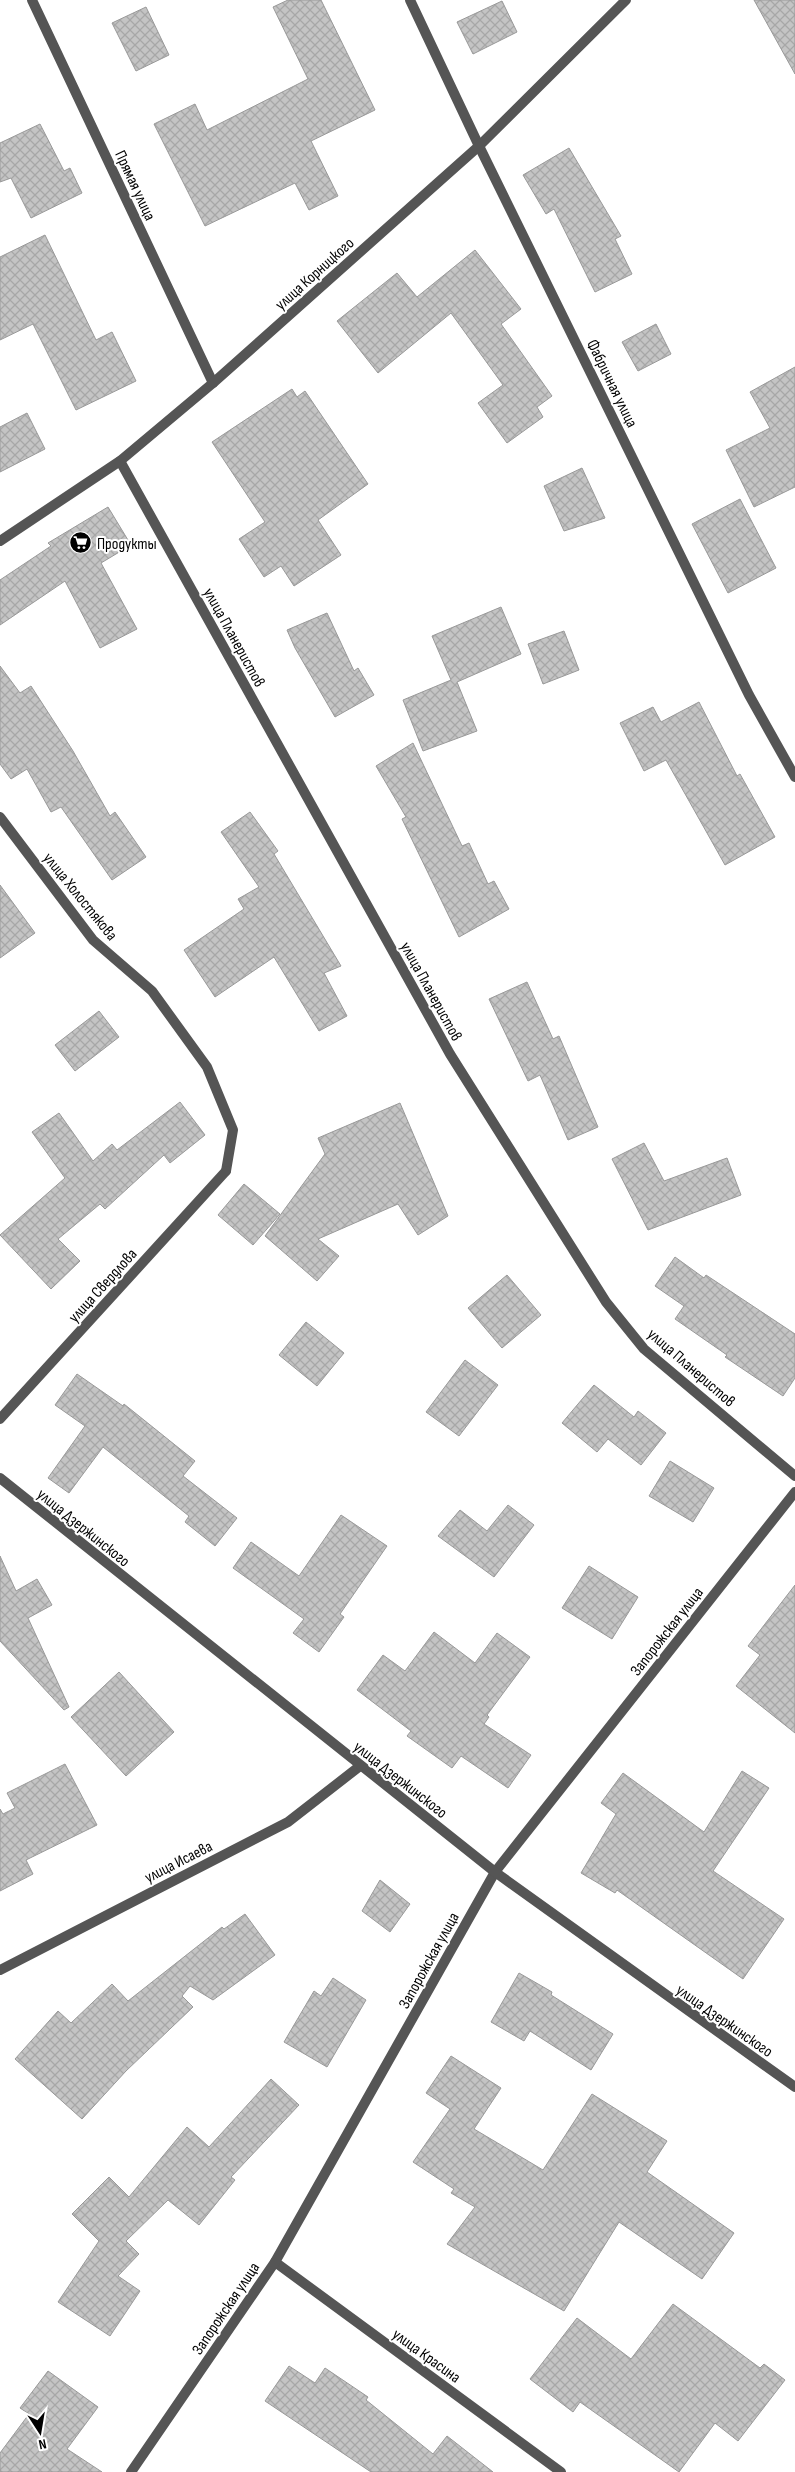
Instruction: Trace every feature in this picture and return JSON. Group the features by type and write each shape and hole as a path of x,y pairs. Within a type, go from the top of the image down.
{"street":[{"name":"Прямая улица","path":"32,0 213,382"},
{"name":"Фабричная улица","path":"410,0 479,146 749,695 795,777"},
{"name":"улица Корницкого","path":"0,541 120,461 213,382 479,146 626,0"},
{"name":"улица Планеристов","path":"120,461 450,1054 606,1302 644,1349 795,1476"},
{"name":"улица Холостякова","path":"0,817 93,940 152,992 207,1066 233,1130 226,1171"},
{"name":"улица Свердлова","path":"0,1419 226,1171"},
{"name":"улица Дзержинского","path":"0,1478 495,1872 795,2087"},
{"name":"Запорожская улица","path":"131,2472 275,2262 495,1872 795,1492"},
{"name":"улица Исаева","path":"0,1970 288,1822 360,1766"},
{"name":"улица Красина","path":"275,2262 560,2472"}],"building":[{"path":"288,0 321,0 375,110 311,141 338,196 309,210 295,183 205,226 154,124 195,104 207,130 308,79 273,7"},
{"path":"754,0 795,0 795,74"},
{"path":"502,1 517,32 473,54 457,22"},
{"path":"146,7 169,55 136,71 112,23"},
{"path":"40,124 64,171 70,168 82,193 31,218 11,178 0,182 0,143"},
{"path":"569,148 621,236 615,239 632,274 595,292 554,209 546,214 523,175"},
{"path":"45,235 96,340 112,332 136,381 76,410 33,324 0,340 0,257"},
{"path":"475,250 521,309 501,324 552,396 537,407 543,417 507,443 478,403 503,385 451,313 378,373 337,321 397,273 417,297"},
{"path":"656,324 671,354 638,371 622,342"},
{"path":"795,367 795,487 754,507 726,450 770,428 750,392"},
{"path":"292,389 297,397 305,391 368,484 318,520 341,555 294,586 281,566 264,577 239,539 265,522 212,442"},
{"path":"27,413 45,449 0,472 0,427"},
{"path":"582,468 605,518 564,531 544,486"},
{"path":"740,499 776,568 728,593 692,524"},
{"path":"108,507 131,545 101,563 137,629 100,648 65,581 0,625 0,580 51,546 48,543"},
{"path":"501,607 521,654 457,682 477,731 423,751 403,700 451,680 432,636"},
{"path":"327,613 354,671 358,668 374,695 335,717 295,648 287,630"},
{"path":"564,631 579,670 543,684 528,644"},
{"path":"0,666 20,693 31,686 73,751 110,816 115,812 146,857 112,880 61,807 51,812 27,769 11,779 0,764"},
{"path":"699,702 737,776 740,774 775,837 725,865 666,760 644,771 620,723 653,707 661,722"},
{"path":"413,743 462,846 469,843 488,884 494,881 509,909 459,937 402,819 406,817 376,766"},
{"path":"250,812 278,851 274,854 341,966 324,973 347,1016 319,1031 274,957 215,997 184,950 244,909 238,899 259,887 221,832"},
{"path":"0,885 35,933 0,958"},
{"path":"527,982 553,1039 559,1036 598,1127 568,1140 540,1075 528,1081 489,999"},
{"path":"99,1011 119,1037 75,1071 55,1045"},
{"path":"180,1102 205,1135 170,1163 164,1155 105,1209 100,1204 58,1239 80,1261 51,1289 0,1235 65,1178 32,1132 59,1113 93,1161 112,1144 117,1150"},
{"path":"400,1103 448,1216 418,1235 398,1204 318,1239 339,1256 317,1281 265,1236 325,1154 318,1138"},
{"path":"644,1143 664,1181 727,1158 741,1195 648,1230 612,1159"},
{"path":"244,1184 280,1214 253,1245 218,1215"},
{"path":"675,1257 704,1278 706,1275 795,1334 795,1378 783,1396 725,1357 727,1355 675,1319 684,1306 655,1286"},
{"path":"507,1275 541,1315 502,1348 468,1308"},
{"path":"306,1322 344,1353 317,1386 279,1355"},
{"path":"465,1360 498,1385 459,1436 426,1412"},
{"path":"77,1374 123,1406 124,1404 195,1461 183,1476 237,1518 215,1546 185,1522 189,1516 103,1447 69,1493 48,1478 85,1426 55,1405"},
{"path":"594,1385 634,1417 638,1411 666,1433 641,1465 608,1439 597,1452 562,1423"},
{"path":"670,1461 714,1488 693,1522 649,1496"},
{"path":"508,1505 534,1525 494,1577 438,1536 460,1510 487,1531"},
{"path":"341,1515 387,1546 340,1614 344,1617 319,1652 293,1633 304,1619 233,1568 251,1542 299,1576"},
{"path":"0,1556 16,1591 37,1579 52,1605 28,1618 69,1707 64,1710 0,1641"},
{"path":"589,1566 638,1597 612,1639 562,1608"},
{"path":"795,1585 795,1733 736,1686 760,1655 748,1646"},
{"path":"434,1632 475,1663 497,1633 530,1657 487,1715 489,1717 484,1724 531,1755 508,1788 461,1756 452,1768 407,1736 411,1731 357,1690 383,1655 405,1671"},
{"path":"119,1672 174,1732 126,1776 71,1717"},
{"path":"65,1764 97,1825 26,1860 33,1874 0,1891 0,1809 3,1814 15,1808 7,1793"},
{"path":"742,1771 769,1788 713,1871 784,1919 743,1979 617,1890 615,1893 581,1873 616,1814 601,1803 623,1773 704,1832"},
{"path":"380,1880 410,1904 390,1932 362,1911"},
{"path":"245,1914 275,1955 213,2000 190,1986 182,1996 193,2007 126,2071 82,2119 15,2059 58,2011 71,2023 112,1984 128,2001 222,1927 224,1929"},
{"path":"519,1973 552,1992 551,1995 613,2034 591,2070 530,2031 524,2041 491,2022"},
{"path":"333,1978 366,2000 327,2067 284,2042 314,1991 321,1996"},
{"path":"451,2056 501,2088 474,2129 543,2170 592,2094 667,2141 647,2172 734,2233 702,2279 619,2222 564,2311 447,2244 475,2207 451,2193 454,2189 413,2162 450,2109 426,2093"},
{"path":"271,2079 299,2105 231,2177 235,2180 199,2225 168,2200 126,2241 139,2254 118,2276 140,2291 110,2336 58,2302 99,2241 72,2214 109,2177 129,2197 187,2127 209,2147"},
{"path":"673,2304 760,2368 764,2364 785,2380 738,2441 715,2423 679,2472 580,2402 573,2412 530,2379 577,2318 631,2359"},
{"path":"289,2366 315,2383 325,2368 368,2397 366,2400 433,2454 447,2436 493,2472 371,2472 265,2401"},
{"path":"48,2371 98,2407 67,2449 102,2472 0,2472 0,2453 29,2414 20,2408"}],"place":[{"name":"Продукты","path":"81,543"}]}
